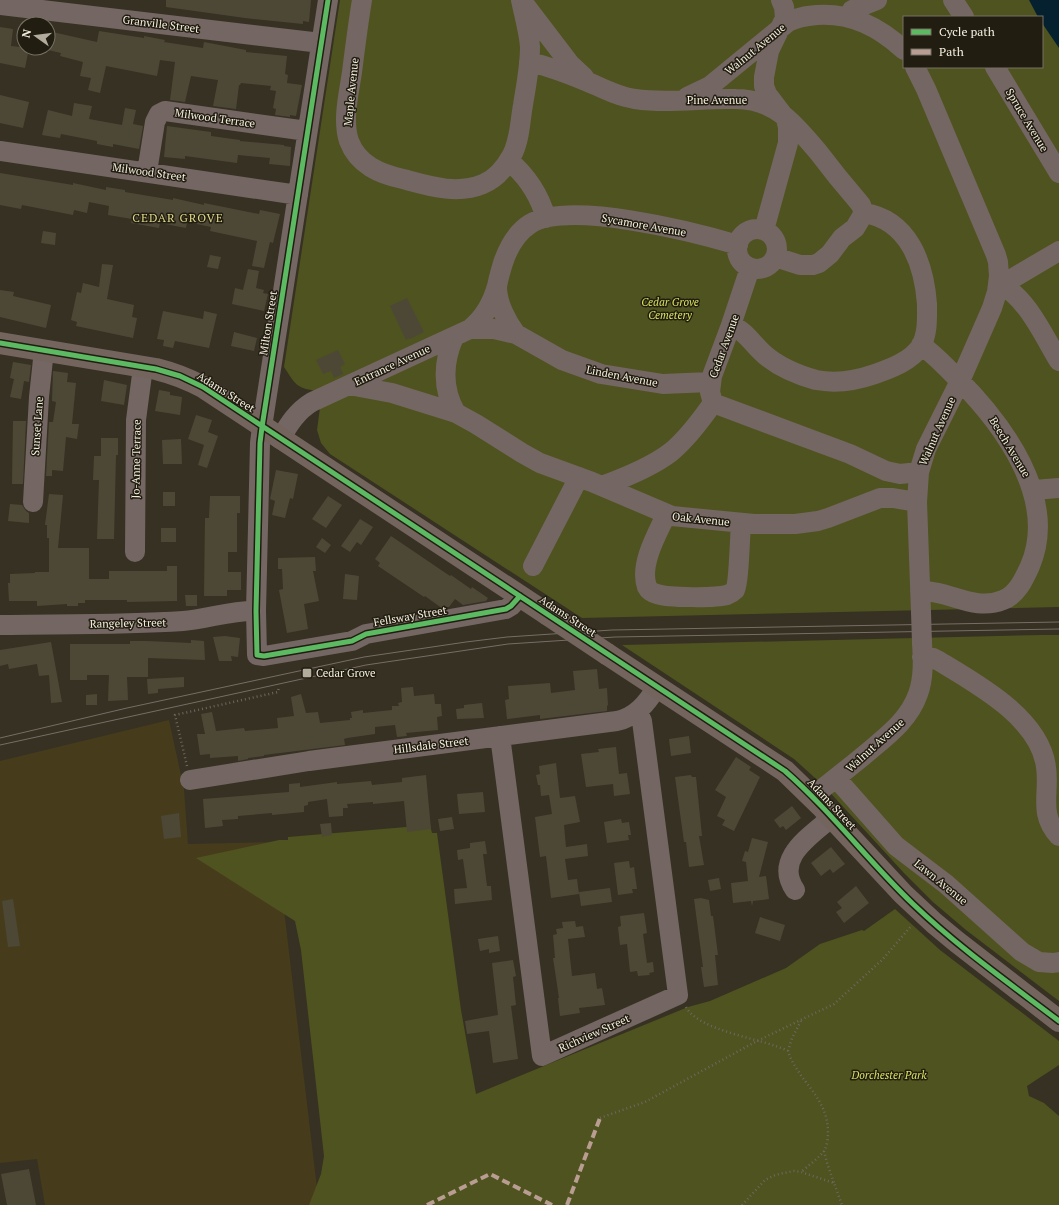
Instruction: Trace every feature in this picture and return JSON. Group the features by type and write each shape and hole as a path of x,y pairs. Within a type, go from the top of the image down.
{"main road":[{"name":"Adams Street","path":"0,343 167,372 203,387 775,764 793,778 832,817 923,913 956,942 1059,1021"}],"street":[{"name":"Milton Street","path":"256,651 260,443 271,433 298,195 328,0"},
{"name":"Maple Avenue","path":"362,0 347,109 349,140 360,159 372,168 386,175 430,186 453,189 467,188 484,184 491,180 498,174 513,154 518,137 529,62 529,38 521,0"},
{"name":"Pine Avenue","path":"521,0 570,64 594,84"},
{"path":"764,230 788,143 788,127 782,113 767,94 764,86 766,59 781,28 784,18 784,7 782,0"},
{"path":"849,17 852,10 877,0"},
{"path":"953,0 963,16"},
{"name":"Granville Street","path":"0,5 321,43"},
{"name":"Walnut Avenue","path":"673,100 689,97 710,86 793,19 805,16 830,14 849,17 880,31 903,49"},
{"name":"Pine Avenue","path":"529,62 545,66 627,98 649,100 744,99 760,102 782,113 797,127 857,200 864,213"},
{"name":"Walnut Avenue","path":"812,797 894,730 910,712 916,701 921,684 922,650 917,502 919,472 926,449 960,381 988,319 998,284 999,269 996,255 929,96 915,68"},
{"name":"Spruce Avenue","path":"996,68 1059,173"},
{"name":"Milwood Terrace","path":"147,172 156,122 159,114 165,111 307,131"},
{"name":"Milwood Street","path":"0,151 298,195"},
{"path":"509,161 531,184 546,218"},
{"path":"731,325 743,331 764,354 779,365 805,377 829,382 852,381 884,371 904,361 921,345 926,332 927,314 924,281 918,261 909,241 897,228 883,219 864,213 855,228 842,238 825,259 819,263 813,265 800,265 775,257"},
{"name":"Sycamore Avenue","path":"516,334 500,301 498,286 505,256 516,237 530,224 546,218 576,216 614,218 696,234 738,245"},
{"path":"755,229 764,230 771,235 775,241 777,250 771,264 759,269 750,268 742,263 737,252 738,245 746,232 755,229"},
{"path":"998,284 1008,281 1059,250"},
{"name":"Cedar Avenue","path":"713,403 710,392 710,382 750,268"},
{"path":"998,284 1014,293 1023,303 1059,361"},
{"name":"Entrance Avenue","path":"271,433 305,406 462,333 480,320 488,309 498,286"},
{"name":"Linden Avenue","path":"462,333 494,329 516,334 562,360 601,374 663,384 710,382"},
{"path":"456,413 449,401 445,376 447,358 462,333"},
{"name":"Beech Avenue","path":"920,591 934,591 972,603 996,603 1010,596 1022,582 1032,562 1038,540 1038,517 1034,490 1024,467 999,426 979,400 934,355 921,345"},
{"name":"Sunset Lane","path":"33,502 38,402 44,350"},
{"name":"Jo-Anne Terrace","path":"135,552 136,420 143,367"},
{"name":"Oak Avenue","path":"349,385 398,395 456,413 531,458 550,467 602,486 666,515 678,518 775,524 818,521 852,510 874,500 892,498 917,502"},
{"path":"602,486 653,463 671,451 689,434 713,403 850,454 893,473 919,472"},
{"path":"892,498 893,473"},
{"path":"533,566 578,477"},
{"path":"1034,490 1059,488"},
{"path":"666,515 648,556 646,568 646,582 649,591 657,595 723,596 731,593 734,590 737,581 741,523"},
{"name":"Fellsway Street","path":"256,651 257,655 264,656 352,641 366,634 506,609 511,606 520,596"},
{"name":"Rangeley Street","path":"0,625 174,622 208,618 240,611 256,611"},
{"path":"922,650 990,693 1007,706 1038,741 1045,758 1047,775 1045,802 1046,812 1048,820 1059,836"},
{"name":"Hillsdale Street","path":"190,780 309,761 617,721 628,718 638,712 657,687"},
{"name":"Richview Street","path":"500,736 542,1056 678,995 642,721 638,712"},
{"name":"Lawn Avenue","path":"836,778 896,846 937,876 1022,952 1039,962 1059,962"},
{"path":"795,890 788,873 793,855 800,845 832,817"}],"path":[{"path":"190,780 175,715 278,692 279,686"},
{"path":"600,1118 645,1102 757,1041 834,1004 882,960 923,913"},
{"path":"684,1004 690,1014 703,1022 746,1038 772,1044 788,1051"},
{"path":"801,1019 795,1030 788,1051 792,1063 815,1092 824,1110 828,1126 828,1135 824,1151 827,1164 842,1205"},
{"path":"801,1172 824,1151"},
{"path":"742,1205 765,1180 775,1175 794,1171 834,1183"}],"shaded area":[{"path":"169,720 184,789 188,844 276,842 319,1205 45,1205 37,1159 0,1163 0,761"}],"green space":[{"name":"Cedar Grove Cemetery","path":"340,0 1059,0 1059,607 582,618 330,454 321,443 317,430 321,400 317,391 300,387 291,378 284,367"},
{"path":"1059,635 1059,1001 966,930 933,902 904,873 824,786 794,759 622,645"},
{"name":"Dorchester Park","path":"430,825 432,833 437,833 461,1010 476,1094 688,1007 710,1001 786,968 820,944 862,930 864,931 895,909 940,950 1059,1041 1059,1065 1027,1086 1029,1096 1044,1103 1059,1116 1059,1205 309,1205 321,1174 324,1156 301,950 295,921 196,858 279,840 288,840 288,837"}],"water":[{"path":"1029,0 1059,0 1059,48 1043,24 1043,16 1037,16"}],"building":[{"path":"166,0 311,0 309,22 303,21 303,24 166,7"},
{"path":"0,27 13,29 11,46 16,47 16,56 27,56 25,68 0,63"},
{"path":"99,31 144,38 144,36 165,40 164,42 203,48 204,42 246,50 246,52 287,56 285,74 288,75 287,83 302,85 296,116 290,115 290,117 275,115 276,109 273,108 276,91 270,90 271,86 241,83 239,85 236,109 213,106 218,80 191,76 185,102 170,100 175,62 160,60 157,76 106,66 100,93 88,90 91,78 80,76 83,62 60,56 61,53 56,52 56,33 97,42"},
{"path":"0,95 29,102 23,128 0,123"},
{"path":"74,103 92,106 89,119 122,125 125,108 136,110 133,124 143,126 139,149 113,144 113,147 97,144 97,141 61,134 60,138 42,135 48,110 72,116"},
{"path":"167,126 211,132 211,136 240,141 291,147 290,166 269,164 270,158 238,155 237,163 185,156 185,159 164,157"},
{"path":"0,173 73,185 73,183 106,190 106,187 125,190 125,192 173,200 173,198 204,205 204,203 259,214 260,210 280,214 273,243 270,242 264,268 252,266 257,241 210,231 211,227 187,222 186,228 160,223 159,228 131,223 132,219 108,215 109,206 89,202 87,213 74,210 73,215 22,205 21,209 0,205"},
{"path":"43,231 56,233 55,245 41,243"},
{"path":"210,255 221,257 218,269 207,267"},
{"path":"102,264 113,265 107,299 134,305 132,317 137,318 133,338 76,326 77,322 71,320 77,292 81,293 83,283 99,287"},
{"path":"248,269 259,271 256,288 264,290 263,293 268,294 264,311 232,304 235,288 243,290"},
{"path":"0,290 14,292 13,296 51,305 46,328 0,317"},
{"path":"407,298 424,332 406,340 390,306"},
{"path":"163,311 203,319 204,311 217,314 209,348 175,341 173,348 163,346 164,340 157,339"},
{"path":"234,332 257,338 254,351 231,346"},
{"path":"338,350 345,364 340,367 343,374 334,378 331,371 323,374 316,360"},
{"path":"13,362 31,365 29,382 24,381 21,399 10,397 14,379 10,378"},
{"path":"53,371 68,373 67,382 76,383 72,424 79,424 77,439 66,437 63,471 52,470 52,476 46,476 49,422 53,422 56,402 52,401"},
{"path":"104,380 127,385 124,405 101,401"},
{"path":"159,390 170,392 170,395 182,397 180,415 155,411"},
{"path":"196,415 212,420 208,432 218,436 207,468 198,465 204,445 188,439"},
{"path":"13,421 26,421 23,484 12,484"},
{"path":"101,438 118,438 118,455 116,455 114,539 97,539 99,480 93,480 94,456 101,456"},
{"path":"181,439 182,464 163,464 162,440"},
{"path":"276,470 298,474 293,499 290,498 285,518 272,515 275,501 270,499"},
{"path":"163,492 175,492 175,506 163,506"},
{"path":"49,494 63,495 58,548 89,548 89,579 109,579 109,571 167,571 167,566 177,566 177,601 127,602 127,600 85,600 85,603 78,603 78,606 67,606 67,604 37,606 37,601 9,601 8,583 10,583 10,574 49,572 49,538 47,538 47,525 45,525"},
{"path":"210,496 240,496 240,513 237,513 237,552 228,552 228,572 241,572 241,590 227,590 227,596 204,596 205,518 209,518"},
{"path":"328,496 342,505 326,528 312,519"},
{"path":"10,504 22,505 29,513 29,523 8,521"},
{"path":"360,519 373,527 361,545 357,542 350,552 341,546"},
{"path":"161,528 176,528 176,542 161,542"},
{"path":"391,536 450,576 451,575 471,589 472,587 488,598 486,601 463,605 455,599 449,607 443,609 425,596 424,597 378,566 380,563 375,559"},
{"path":"322,538 331,545 325,553 316,547"},
{"path":"315,557 316,571 313,571 319,601 304,604 308,629 287,633 279,590 283,589 282,569 278,569 278,558"},
{"path":"345,574 359,576 357,600 343,599"},
{"path":"185,595 197,595 197,606 186,606"},
{"path":"225,636 240,638 238,657 231,656 232,661 219,661 213,637"},
{"path":"191,640 204,641 205,660 148,658 148,677 127,677 128,700 108,701 109,675 87,675 87,680 70,680 70,644 130,644 130,641 191,643"},
{"path":"51,642 62,702 51,703 49,675 39,676 37,664 9,669 8,664 0,666 0,650"},
{"path":"597,669 599,689 607,688 607,711 540,719 540,715 507,719 505,700 509,699 508,686 550,683 551,693 575,690 573,671"},
{"path":"184,677 184,687 158,689 158,693 148,694 147,679"},
{"path":"413,687 414,696 434,694 435,704 441,704 442,716 437,717 438,730 406,733 407,736 397,737 395,725 375,727 375,734 344,739 345,745 264,755 238,761 238,756 210,758 210,754 200,755 197,734 205,734 201,714 212,712 216,731 244,728 245,731 278,728 277,718 294,716 291,697 301,694 306,713 318,712 320,723 350,720 350,718 352,718 351,712 363,710 363,713 392,710 392,706 399,706 398,703 402,702 401,688"},
{"path":"97,694 97,705 86,705 86,695"},
{"path":"482,703 484,718 457,719 456,709 464,708 464,705"},
{"path":"689,736 691,753 671,756 669,739"},
{"path":"616,747 619,774 627,773 630,794 614,796 613,784 586,787 581,754 599,752 598,749"},
{"path":"736,757 751,767 749,770 760,777 734,831 722,825 725,820 717,816 726,797 715,790"},
{"path":"556,763 560,798 575,796 580,822 564,825 566,847 587,844 588,856 565,859 568,880 577,879 579,894 551,898 546,856 540,857 535,817 552,814 549,795 541,796 540,785 538,785 536,775 540,774 539,766"},
{"path":"426,775 431,829 407,832 404,801 373,804 373,802 347,804 348,808 343,808 343,816 329,817 327,799 308,802 308,805 304,806 304,812 238,816 238,819 222,820 223,826 205,828 203,799 289,792 289,784 300,783 300,787 337,782 337,784 371,781 372,785 402,782 402,778"},
{"path":"691,775 692,777 696,777 702,836 699,836 704,865 689,867 675,777"},
{"path":"483,792 485,812 459,814 457,794"},
{"path":"792,806 801,818 786,830 783,826 780,828 774,820"},
{"path":"179,813 181,837 164,839 161,816"},
{"path":"452,817 454,829 440,831 438,819"},
{"path":"621,819 622,823 629,822 631,835 628,835 629,840 607,843 604,822"},
{"path":"331,823 332,835 322,837 320,824"},
{"path":"752,838 768,842 759,877 766,876 769,899 753,901 752,906 751,901 733,903 731,883 748,881 746,862 742,861 745,851 748,852"},
{"path":"485,841 487,854 483,854 487,886 491,886 492,900 455,904 454,889 467,888 463,859 458,860 457,850 470,848 470,843"},
{"path":"831,847 845,864 833,873 830,869 821,876 811,863"},
{"path":"629,861 630,868 634,867 637,889 632,889 633,893 618,895 614,863"},
{"path":"719,878 721,889 710,891 708,880"},
{"path":"856,886 869,903 844,923 836,912 842,908 837,902"},
{"path":"610,888 612,902 581,906 579,892"},
{"path":"701,898 709,900 711,916 713,916 718,955 715,955 718,985 704,987 701,967 703,967 694,899"},
{"path":"13,899 20,946 8,947 2,901"},
{"path":"644,913 647,933 643,934 647,963 653,962 654,972 649,973 650,975 638,976 637,971 630,972 627,944 620,945 618,927 621,926 620,916"},
{"path":"760,917 785,925 780,941 755,933"},
{"path":"575,921 576,927 583,926 585,937 568,939 572,976 595,973 597,989 602,988 605,1005 579,1008 580,1013 560,1016 553,958 555,958 553,935 557,934 556,929 563,928 562,922"},
{"path":"498,936 500,951 489,953 489,949 480,951 478,939"},
{"path":"513,960 516,976 513,977 516,1005 511,1006 518,1059 493,1063 489,1031 467,1034 465,1021 498,1015 492,963"},
{"path":"29,1169 36,1205 7,1205 1,1174"}],"tram line":[{"path":"0,738 127,708 364,657 507,637 612,630 1059,622"},
{"path":"0,745 366,665 508,644 615,637 1059,629"}],"marked path":[{"path":"567,1205 600,1118"},
{"path":"427,1205 490,1174 552,1205"}],"cycle path":[{"path":"328,0 260,443 256,611 257,655 264,656 352,641 366,634 506,609 511,606 520,596"},
{"path":"0,343 156,369 180,376 203,387 785,771 834,819 896,888 930,920 984,964 1059,1021"}],"place":[{"name":"Cedar Grove","path":"307,673"}],"district":[{"name":"CEDAR GROVE","path":"178,217"}]}
